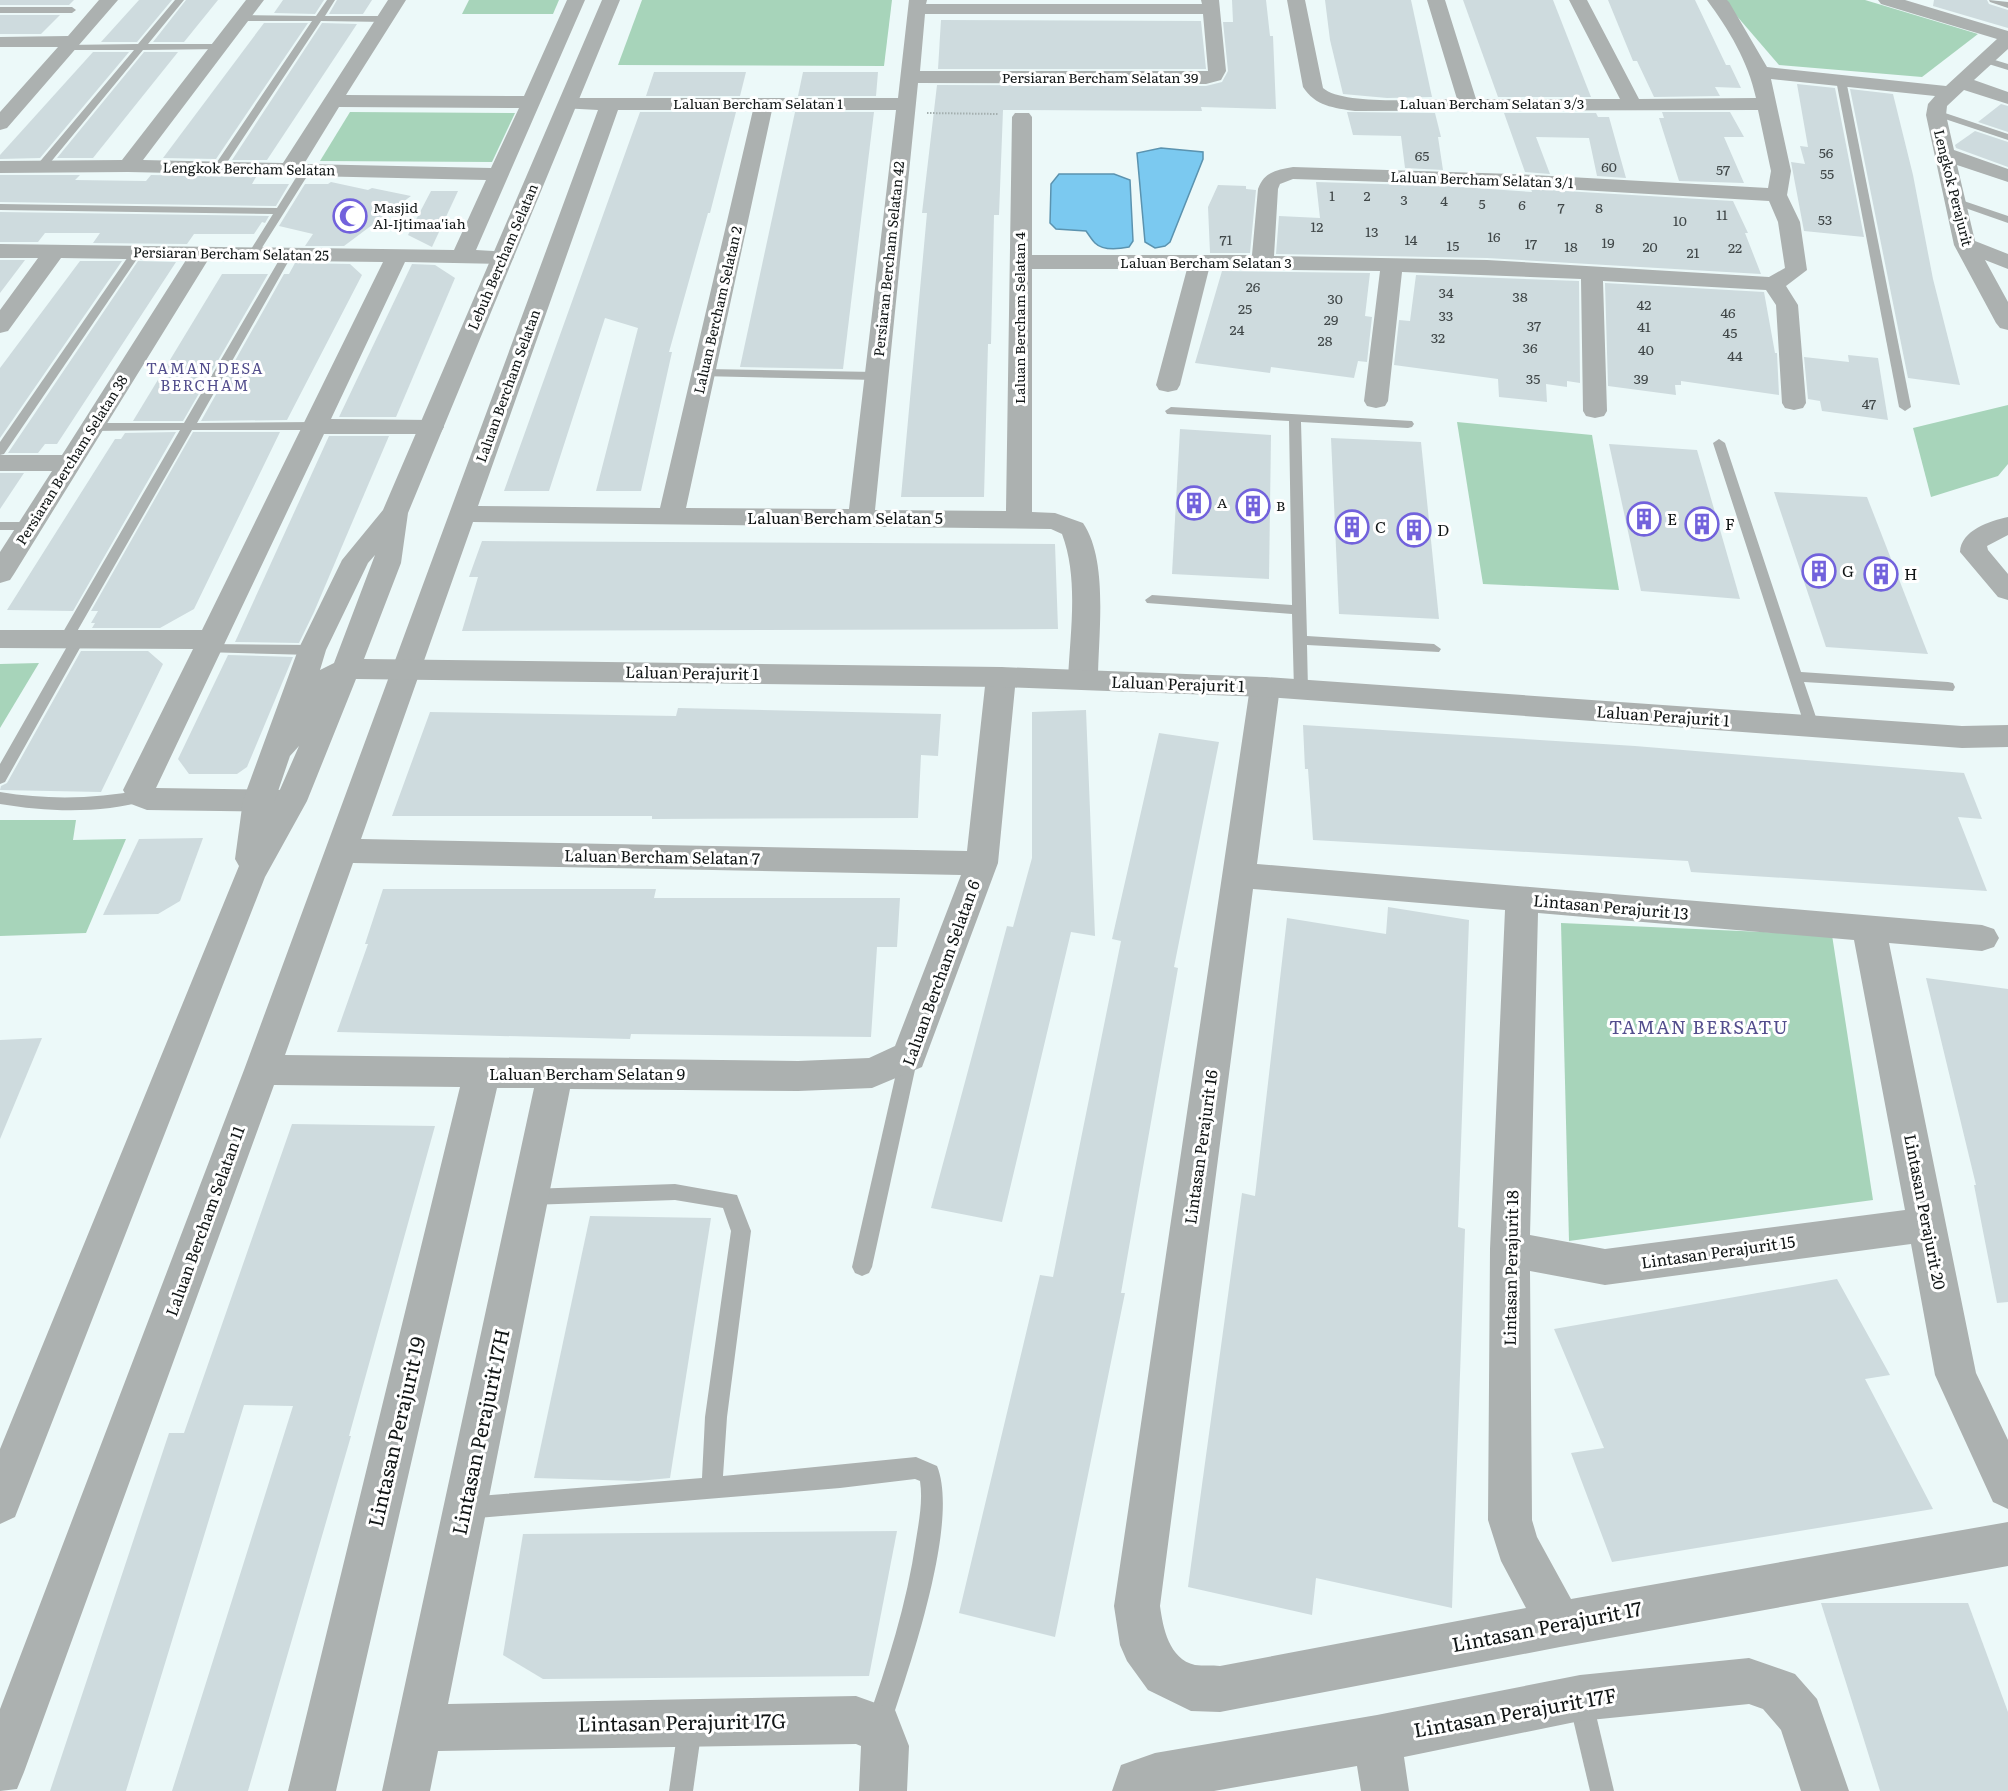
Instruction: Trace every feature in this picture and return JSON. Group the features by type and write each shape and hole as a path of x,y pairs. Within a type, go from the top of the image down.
{"street":[{"path":"0,124 109,0"},
{"path":"128,166 255,0"},
{"path":"298,169 334,101 398,0"},
{"path":"462,257 576,0"},
{"name":"Lebuh Bercham Selatan","path":"394,513 611,0"},
{"name":"Laluan Bercham Selatan 3/3","path":"1296,0 1313,87 1322,97 1331,101 1355,105 1468,103 1767,105"},
{"path":"1436,0 1468,103"},
{"path":"1578,0 1632,103"},
{"path":"1716,0 1723,6 1760,72 1781,171 1777,195 1789,222 1796,270 1773,284 1787,305 1794,403"},
{"path":"1887,0 2008,38"},
{"path":"917,4 1211,5"},
{"name":"Persiaran Bercham Selatan 42","path":"861,519 917,4"},
{"path":"44,41 76,5"},
{"name":"Persiaran Bercham Selatan 39","path":"910,77 1206,78 1214,76 1217,71 1211,5"},
{"name":"Lengkok Perajurit","path":"2008,38 1938,104 1936,113 1965,246 2008,323"},
{"path":"0,42 44,41 70,44"},
{"path":"1760,72 1955,87 2008,98"},
{"path":"334,101 530,102"},
{"name":"Laluan Bercham Selatan 1","path":"568,104 764,104 906,109"},
{"name":"Laluan Bercham Selatan","path":"407,669 610,104"},
{"name":"Laluan Bercham Selatan 2","path":"671,517 764,104"},
{"name":"Laluan Bercham Selatan 4","path":"1019,519 1022,117"},
{"path":"1944,153 2008,176"},
{"name":"Lengkok Bercham Selatan","path":"0,166 128,166 499,174"},
{"name":"Laluan Bercham Selatan 3/1","path":"1263,262 1268,189 1271,181 1282,175 1293,173 1513,180 1777,195"},
{"path":"1965,246 2008,262"},
{"name":"Persiaran Bercham Selatan 25","path":"0,251 503,257"},
{"path":"0,326 54,252"},
{"name":"Persiaran Bercham Selatan 38","path":"0,574 201,254"},
{"path":"291,801 147,799 142,796 140,790 398,256"},
{"name":"Laluan Bercham Selatan 3","path":"1020,262 1263,262 1487,267 1773,284"},
{"path":"1168,385 1200,262"},
{"path":"1376,401 1392,265"},
{"path":"1592,273 1595,411"},
{"path":"315,426 432,427"},
{"path":"0,463 70,463"},
{"path":"249,877 259,800 312,650 356,560 394,513"},
{"path":"0,1502 249,877 291,801 346,669 387,562 394,513"},
{"name":"Laluan Bercham Selatan 5","path":"462,514 1055,521 1074,529 1080,540 1083,586 1083,680"},
{"path":"2008,525 1981,537 1974,544 1974,552 2008,591"},
{"path":"346,669 337,660 333,645 357,584 356,560"},
{"path":"0,639 210,644"},
{"path":"275,753 298,727 313,693 320,684 331,675 346,669"},
{"name":"Laluan Perajurit 1","path":"346,669 1001,676 1283,689 1962,737 2008,736"},
{"name":"Laluan Bercham Selatan 11","path":"0,1772 262,1070 407,669"},
{"name":"Laluan Bercham Selatan 6","path":"909,1056 982,863 1001,676"},
{"name":"Lintasan Perajurit 16","path":"1137,1606 1239,875 1283,689"},
{"name":"Laluan Bercham Selatan 7","path":"341,851 982,863"},
{"name":"Lintasan Perajurit 13","path":"1239,875 1982,938"},
{"name":"Lintasan Perajurit 18","path":"1522,900 1510,1249 1511,1528 1517,1545 1560,1624"},
{"name":"Lintasan Perajurit 20","path":"1869,928 1956,1375 2008,1487"},
{"name":"Laluan Bercham Selatan 9","path":"262,1070 798,1076 872,1073 909,1056"},
{"name":"Lintasan Perajurit 19","path":"312,1791 482,1073"},
{"name":"Lintasan Perajurit 17H","path":"406,1791 555,1073"},
{"name":"Lintasan Perajurit 15","path":"1510,1249 1605,1267 1927,1224"},
{"name":"Lintasan Perajurit 17","path":"1137,1606 1143,1645 1164,1674 1191,1688 1220,1689 1560,1624 2008,1544"},
{"name":"Lintasan Perajurit 17F","path":"1136,1791 1138,1782 1155,1777 1377,1739 1580,1698 1749,1681 1778,1690 1800,1716 1825,1791"},
{"name":"Lintasan Perajurit 17G","path":"420,1728 856,1720 878,1727"},
{"path":"878,1727 885,1746 883,1791"},
{"path":"1377,1739 1385,1791"}],"lane":[{"path":"41,167 180,0"},
{"path":"218,168 331,0"},
{"path":"1993,0 2008,4"},
{"path":"0,9 76,5"},
{"path":"242,18 386,19"},
{"path":"70,44 220,47"},
{"path":"1985,60 2008,67"},
{"path":"1841,80 1891,324 1905,407"},
{"path":"1936,113 2008,137"},
{"path":"253,254 280,211 298,169"},
{"path":"1955,201 2008,220"},
{"path":"0,207 280,211"},
{"path":"0,451 136,253"},
{"path":"0,778 72,639 188,427 287,255"},
{"path":"704,373 876,375"},
{"path":"1171,411 1408,424"},
{"path":"1283,689 1299,640 1295,418"},
{"path":"92,427 315,426"},
{"path":"1719,443 1811,726"},
{"path":"0,526 30,526"},
{"path":"1152,600 1299,610"},
{"path":"1299,640 1434,649"},
{"path":"210,644 312,650"},
{"path":"1794,676 1948,687"},
{"path":"0,798 21,802 111,803 142,796"},
{"name":"Laluan Bercham Selatan 6","path":"862,1267 909,1056"},
{"path":"529,1197 675,1192 730,1201 741,1231 716,1417 712,1488"},
{"path":"465,1508 840,1477 916,1468 928,1474 934,1488 926,1557 908,1638 878,1727"},
{"path":"1580,1698 1602,1791"},
{"path":"681,1791 690,1723"}],"path":[{"path":"906,109 1016,114 1022,117"}],"green space":[{"path":"469,0 559,0 553,14 462,14"},
{"path":"642,0 892,0 884,66 618,65"},
{"path":"1723,0 1865,0 1978,34 1922,77 1779,65"},
{"path":"350,112 515,113 492,162 320,161"},
{"path":"2008,405 2008,464 1998,476 1931,497 1913,428"},
{"path":"1457,422 1592,435 1619,590 1483,584"},
{"path":"39,663 0,728 0,664"},
{"path":"0,820 76,820 73,840 126,839 86,933 0,936"},
{"path":"1561,923 1832,935 1873,1200 1569,1241"}],"water":[{"path":"1161,148 1203,152 1203,159 1170,242 1165,246 1155,248 1145,242 1137,153"},
{"path":"1059,174 1114,174 1130,180 1133,241 1129,247 1116,249 1098,246 1086,231 1056,229 1050,223 1051,184"}],"building":[{"path":"0,0 74,0 69,5 0,5"},
{"path":"139,0 172,0 137,42 101,42"},
{"path":"186,0 218,0 184,42 153,42"},
{"path":"283,0 324,0 315,14 274,13"},
{"path":"337,0 372,0 363,14 329,14"},
{"path":"1232,0 1266,0 1270,36 1273,36 1276,109 1201,107 1202,111 1003,110 999,215 994,215 984,497 901,497 927,213 922,213 937,85 1206,86 1222,82 1228,71 1223,22 1233,22"},
{"path":"1325,0 1411,0 1432,97 1387,98 1343,94 1330,40"},
{"path":"1463,0 1553,0 1591,97 1498,97"},
{"path":"1608,0 1695,0 1726,65 1730,65 1741,88 1715,87 1720,96 1654,97 1637,61 1633,61"},
{"path":"1934,0 1987,0 1989,4 2008,10 2008,28 1933,6"},
{"path":"0,15 60,15 41,34 0,34"},
{"path":"941,20 1201,21 1206,69 938,69"},
{"path":"264,23 308,23 216,159 163,158"},
{"path":"322,23 357,24 267,160 232,160"},
{"path":"93,52 129,52 40,158 0,159 0,155"},
{"path":"144,52 178,52 93,158 57,158"},
{"path":"654,72 746,72 740,96 646,96"},
{"path":"803,72 878,72 876,96 798,96"},
{"path":"1797,84 1835,88 1864,237 1804,231 1791,162 1805,164 1800,146 1808,147"},
{"path":"1850,89 1893,94 1913,175 1933,279 1960,385 1908,378"},
{"path":"2001,104 2008,106 2008,132 1978,122"},
{"path":"640,112 736,112 710,213 708,213 669,352 672,352 641,491 596,491 638,328 605,318 549,491 504,491"},
{"path":"795,112 874,112 843,369 740,367"},
{"path":"1347,112 1435,113 1441,137 1438,137 1443,170 1405,168 1401,136 1353,135"},
{"path":"1662,112 1730,112 1744,137 1724,137 1744,183 1679,181 1659,118 1664,118"},
{"path":"1504,113 1596,113 1598,117 1609,117 1626,178 1597,176 1589,138 1536,137 1550,174 1525,172"},
{"path":"1975,131 2008,142 2008,167 1956,148 1955,145"},
{"path":"0,175 80,175 75,180 146,181 151,175 256,177 252,184 289,184 276,206 0,202"},
{"path":"331,182 411,196 344,246 305,246 313,234 279,226 305,184"},
{"path":"1316,182 1445,186 1532,192 1531,189 1733,201 1748,233 1745,233 1761,274 1487,258 1276,254 1279,216 1320,218"},
{"path":"1218,185 1246,186 1246,189 1256,190 1250,253 1210,253 1208,207"},
{"path":"431,191 458,191 432,247 408,235"},
{"path":"0,212 269,216 254,234 194,234 187,244 93,243 100,233 45,233 38,242 0,242"},
{"path":"0,260 25,260 0,293"},
{"path":"80,261 122,261 0,438 0,368"},
{"path":"138,261 176,262 57,444 45,444 38,453 8,453"},
{"path":"295,263 350,264 362,275 287,420 201,421 284,274 289,274"},
{"path":"412,264 435,265 455,278 396,417 339,417"},
{"path":"1222,271 1370,273 1365,316 1372,317 1367,362 1358,361 1354,378 1271,367 1270,373 1195,363"},
{"path":"222,274 268,274 183,421 133,421"},
{"path":"1416,275 1579,281 1580,383 1567,381 1567,387 1546,384 1547,402 1499,397 1498,379 1394,365 1399,320 1410,321"},
{"path":"1605,283 1764,292 1775,353 1777,353 1779,395 1681,381 1681,385 1675,385 1676,395 1608,386"},
{"path":"1848,355 1878,358 1888,420 1822,411 1820,401 1808,399 1804,357 1849,362"},
{"path":"1180,429 1271,435 1269,579 1172,574"},
{"path":"176,432 73,611 7,610 115,439 121,439 125,433"},
{"path":"193,432 280,432 194,609 160,628 92,628 95,623 91,623 98,611 91,611"},
{"path":"329,436 389,436 299,643 235,642"},
{"path":"1331,438 1421,442 1439,619 1339,614"},
{"path":"1609,444 1697,450 1740,599 1641,591"},
{"path":"0,473 24,473 0,509"},
{"path":"1774,492 1867,497 1928,654 1826,647"},
{"path":"482,541 1055,544 1058,629 462,631 478,577 469,577"},
{"path":"81,651 148,651 163,664 101,792 0,790 1,786 7,783"},
{"path":"228,655 293,657 247,767 237,774 189,774 178,759"},
{"path":"678,708 941,714 938,756 921,755 918,818 652,819 652,816 392,816 430,712 676,716"},
{"path":"1086,710 1095,936 1071,932 1002,1222 931,1208 1007,926 1013,927 1032,858 1032,712"},
{"path":"1303,725 1635,746 1964,773 1982,819 1958,817 1987,891 1691,872 1688,861 1313,840 1308,769 1305,769"},
{"path":"1159,733 1219,742 1174,967 1178,968 1121,1293 1125,1293 1055,1637 959,1613 1040,1275 1053,1277 1121,941 1112,939"},
{"path":"203,838 180,901 158,914 103,915 139,839"},
{"path":"383,889 656,889 654,898 900,898 897,947 877,947 871,1037 631,1034 630,1039 337,1032 368,944 365,944"},
{"path":"1388,907 1469,920 1458,1227 1465,1229 1452,1608 1316,1578 1312,1615 1188,1587 1242,1193 1255,1196 1287,918 1386,934"},
{"path":"1926,978 2008,989 2008,1302 1997,1303 1974,1185 1976,1185"},
{"path":"42,1038 0,1139 0,1040"},
{"path":"292,1124 435,1126 349,1436 351,1436 248,1791 172,1791 293,1406 244,1405 126,1791 50,1791 169,1433 184,1433"},
{"path":"590,1216 711,1218 670,1478 638,1481 534,1478"},
{"path":"1837,1279 1890,1375 1865,1379 1933,1509 1612,1562 1571,1453 1604,1448 1554,1329"},
{"path":"897,1531 869,1676 543,1679 503,1655 523,1534"},
{"path":"1821,1603 1968,1603 2008,1712 2008,1791 1880,1791"}],"place":[{"name":"Masjid Al-Ijtimaa'iah","path":"350,216"},
{"name":"A","path":"1194,503"},
{"name":"B","path":"1253,506"},
{"name":"E","path":"1644,519"},
{"name":"F","path":"1702,524"},
{"name":"C","path":"1352,527"},
{"name":"D","path":"1414,530"},
{"name":"G","path":"1819,571"},
{"name":"H","path":"1881,574"}],"district":[{"name":"TAMAN DESA BERCHAM","path":"205,378"},
{"name":"TAMAN BERSATU","path":"1699,1028"}]}
